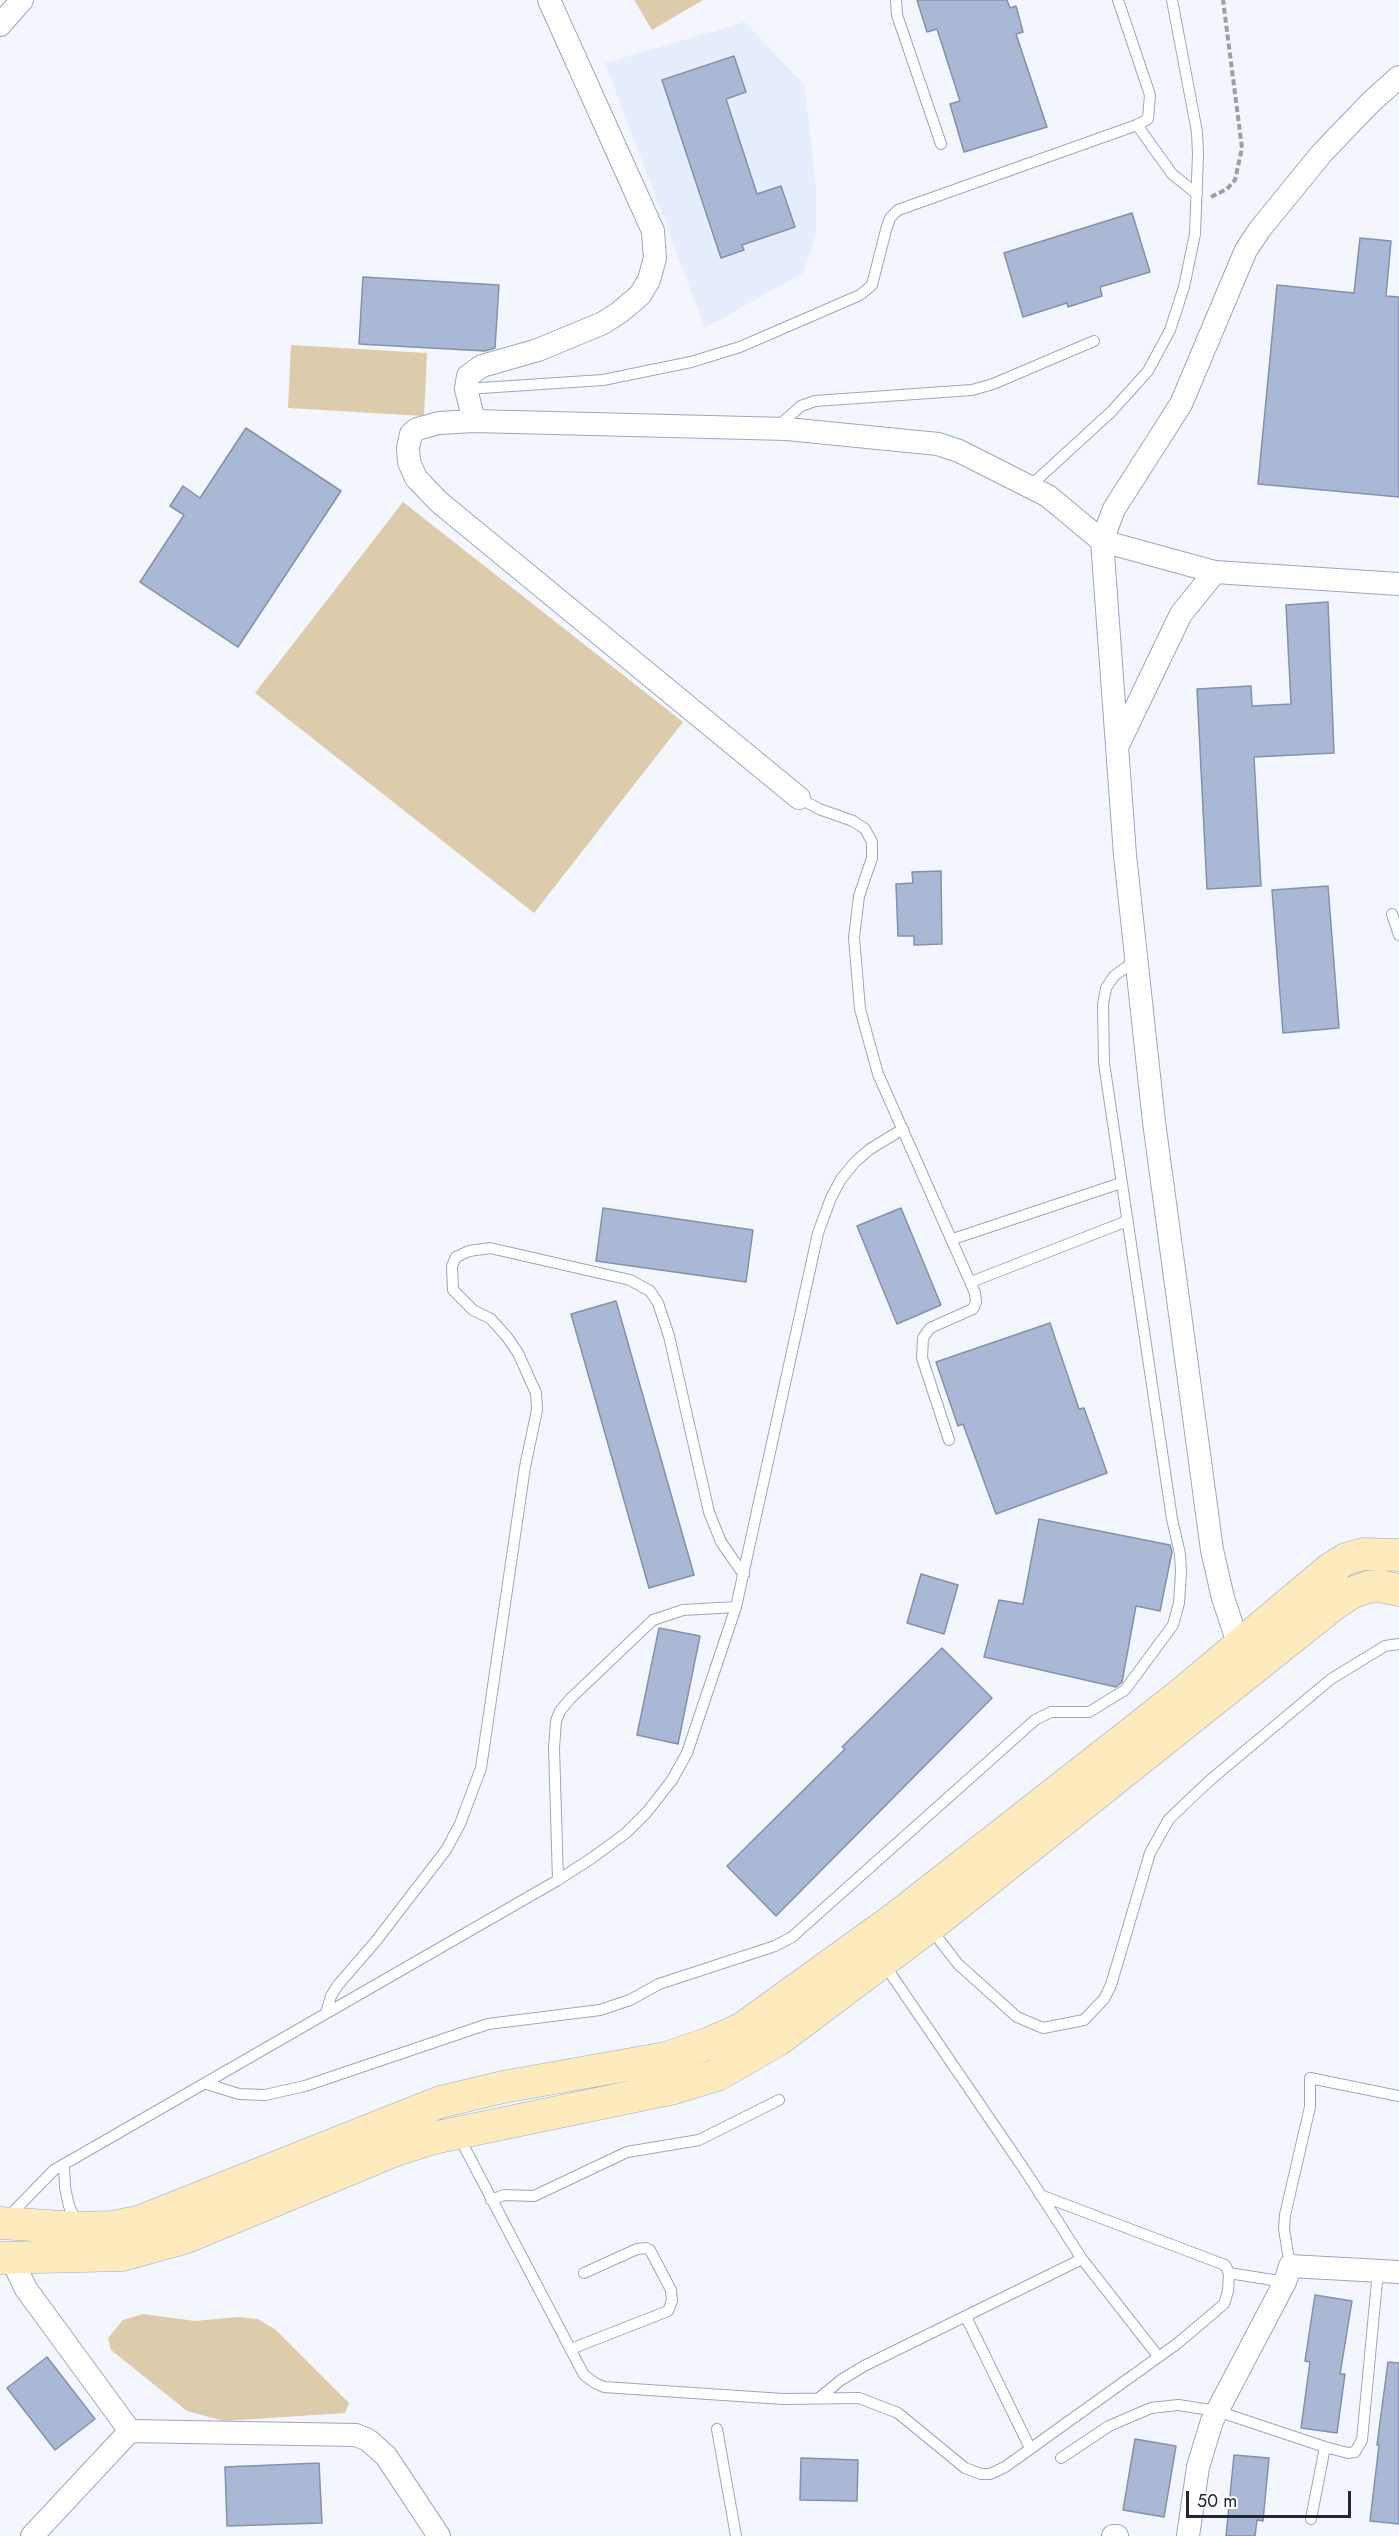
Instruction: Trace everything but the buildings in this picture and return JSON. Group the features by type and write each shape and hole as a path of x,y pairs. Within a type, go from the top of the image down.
{"main road":[{"path":"921,1915 1330,1569 1346,1559 1363,1554 1399,1555"},
{"path":"1,2223 79,2228 112,2227 164,2213 440,2102 503,2087 666,2058 710,2043 743,2028 874,1950 1351,1593 1379,1586 1399,1590"},
{"path":"6,2258 122,2255 187,2237 267,2206 393,2151 457,2132 674,2088 717,2075 778,2040 874,1950"}],"street":[{"path":"0,25 22,0"},
{"path":"474,421 466,389 468,376 482,366 538,350 603,323 640,295 649,280 655,258 653,231 549,0"},
{"path":"1239,1646 1223,1598 1204,1503 1154,1122 1125,855 1102,541 1114,509 1181,404 1246,250 1260,229 1322,153 1371,102 1399,77"},
{"path":"799,798 439,502 416,478 409,462 408,448 411,434 417,429 439,423 474,421 775,429 938,444 1048,496 1102,541 1215,572 1399,584"},
{"path":"1118,744 1181,614 1215,572"},
{"path":"6,2258 26,2289 130,2431"},
{"path":"1188,2536 1198,2468 1217,2411 1287,2274 1388,2272"},
{"path":"32,2536 130,2431 356,2435 368,2440 386,2456 439,2536"}],"lane":[{"path":"896,0 897,15 941,144"},
{"path":"466,389 603,380 681,364 740,347 860,295 872,285 886,230 890,218 897,210 1137,125 1148,118 1150,95 1118,0"},
{"path":"1029,487 1111,412 1148,370 1170,330 1184,287 1195,234 1197,132 1172,0"},
{"path":"1137,125 1172,174 1196,199"},
{"path":"775,429 794,411 815,401 972,390 993,384 1094,341"},
{"path":"799,798 819,809 853,821 866,829 872,842 872,858 860,897 854,938 860,1009 878,1074 975,1293 976,1302 973,1309 930,1328 922,1338 922,1358 949,1440"},
{"path":"1392,914 1399,935"},
{"path":"207,2084 239,2094 265,2095 305,2086 488,2024 600,2010 630,2000 659,1984 775,1946 792,1937 1035,1720 1051,1712 1089,1712 1125,1690 1173,1625 1179,1603 1180,1572 1180,1554 1172,1519 1104,1063 1103,1005 1106,988 1114,976 1137,960"},
{"path":"1,2223 54,2170 558,1880 626,1833 647,1812 672,1780 697,1728 736,1607 822,1225 841,1179 855,1162 870,1149 903,1129"},
{"path":"953,1239 1121,1183"},
{"path":"971,1282 1127,1221"},
{"path":"327,2013 331,1996 338,1985 376,1941 446,1850 460,1824 481,1768 525,1467 537,1410 536,1393 518,1353 507,1337 491,1319 473,1310 453,1290 452,1266 456,1257 469,1251 490,1248 630,1280 650,1291 658,1303 669,1336 709,1512 721,1542 744,1575"},
{"path":"558,1880 554,1738 556,1721 561,1711 570,1699 653,1620 683,1610 736,1607"},
{"path":"921,1915 958,1964 1017,2017 1043,2028 1084,2020 1104,1999 1111,1985 1150,1853 1169,1819 1209,1781 1331,1679 1385,1646 1399,1644"},
{"path":"874,1950 1082,2259 1158,2356"},
{"path":"1229,2273 1287,2274 1284,2229 1310,2107 1310,2078 1399,2096"},
{"path":"491,2200 504,2195 534,2196 627,2152 699,2140 780,2100"},
{"path":"457,2132 584,2374 604,2387 783,2399 859,2398 898,2412 973,2473 990,2474 1178,2343 1224,2304 1228,2291 1229,2273 1224,2265 1040,2195"},
{"path":"64,2166 69,2206 79,2228"},
{"path":"571,2349 668,2311 672,2301 671,2290 650,2250 646,2248 637,2249 584,2272"},
{"path":"819,2398 852,2373 1082,2259"},
{"path":"1061,2458 1109,2426 1151,2408 1178,2405 1217,2411 1348,2453 1358,2450 1362,2440 1388,2272"},
{"path":"966,2317 1030,2448"},
{"path":"717,2429 736,2536"},
{"path":"1311,2519 1325,2447"}],"path":[{"path":"1196,199 1227,189 1235,180 1242,148 1223,0"}],"shaded area":[{"path":"634,0 703,0 652,30"},
{"path":"745,22 805,86 816,189 816,234 803,273 705,328 605,63"},
{"path":"291,345 427,353 424,416 288,408"},
{"path":"403,502 683,722 534,913 255,693"},
{"path":"143,2314 195,2321 238,2317 258,2319 276,2330 349,2403 345,2413 224,2421 187,2411 111,2350 108,2338 123,2320"}]}
